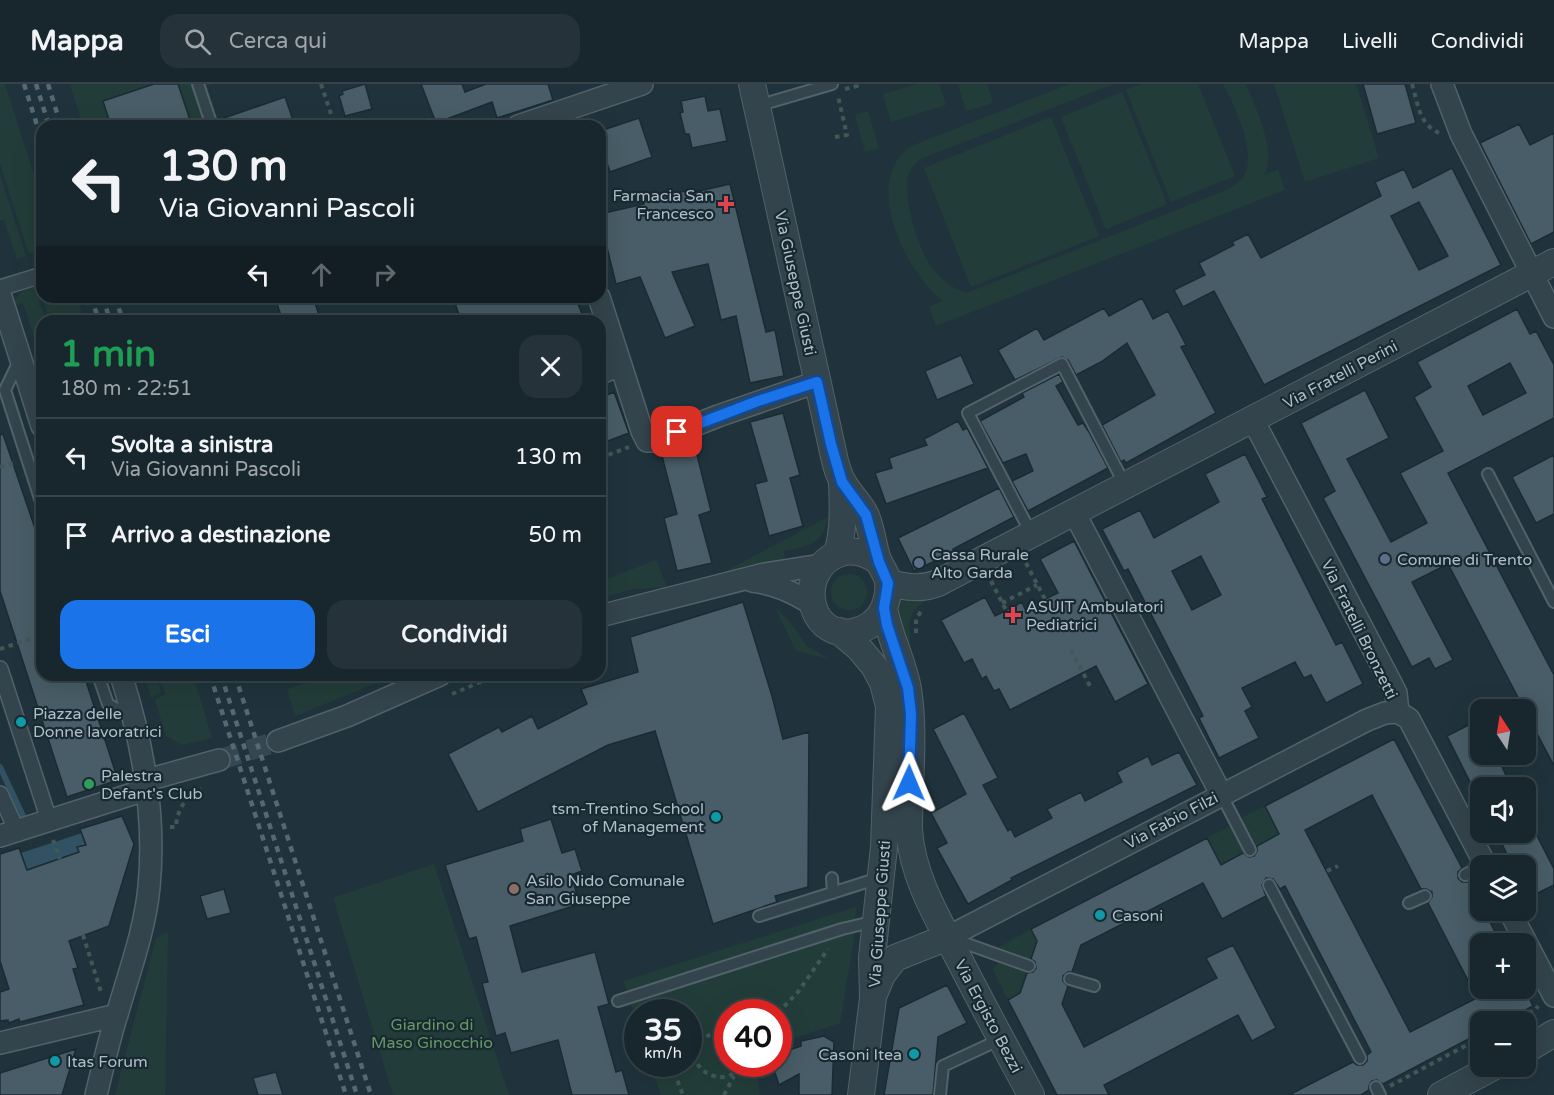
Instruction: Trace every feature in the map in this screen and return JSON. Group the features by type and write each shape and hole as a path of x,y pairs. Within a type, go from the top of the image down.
{"street":[{"path":"556,120 642,84"},
{"path":"1442,84 1461,134 1543,267 1554,317"},
{"name":"Via Giuseppe Giusti","path":"754,95 831,444 842,482 842,535 829,560 817,570 812,604 824,624 839,631 859,648 874,666 888,699 882,877 872,957 873,998 861,1095"},
{"name":"Via Fratelli Perini","path":"883,572 915,589 929,587 1027,546 1074,512 1543,267"},
{"path":"0,288 36,277"},
{"path":"0,294 36,407"},
{"path":"606,316 647,441 655,441 718,416 817,382"},
{"path":"606,371 621,365"},
{"name":"Via Fratelli Bronzetti","path":"1253,420 1396,693 1398,712 1409,719 1478,855"},
{"name":"Via Giuseppe Giusti","path":"842,482 866,515 883,572 887,625 908,688 911,714 910,845 916,870 948,937 894,958 882,975 873,998"},
{"path":"1074,512 1221,794"},
{"path":"606,615 764,574 829,560 855,551 864,553 883,572"},
{"path":"746,580 778,586 812,604"},
{"path":"839,631 848,632 865,628 878,618 884,608"},
{"path":"0,669 49,820"},
{"path":"96,1095 137,947 149,889 151,828 147,785 135,719 123,681"},
{"path":"278,741 347,716 426,681"},
{"name":"Via Fabio Filzi","path":"948,937 1367,720 1384,713 1398,712"},
{"path":"0,794 8,833 219,760"},
{"path":"1514,921 1545,998"},
{"name":"Via Ergisto Bezzi","path":"948,937 1031,1095"},
{"path":"0,1043 117,1015"},
{"path":"1536,1044 1554,1033"},
{"path":"1441,1095 1475,1077"}],"lane":[{"path":"198,84 210,120"},
{"path":"754,95 832,84"},
{"path":"21,358 5,390 36,486"},
{"path":"1027,546 968,413 1062,364 1125,485"},
{"path":"1488,474 1554,602"},
{"path":"100,681 108,704 135,719"},
{"path":"1221,794 1250,850"},
{"path":"1465,875 1470,873"},
{"path":"759,916 882,877"},
{"path":"832,878 833,893"},
{"path":"1269,885 1360,1058"},
{"path":"1409,903 1425,896"},
{"path":"618,1001 842,929 876,921"},
{"path":"948,937 1029,966"},
{"path":"1070,979 1094,986"},
{"path":"940,1095 943,1066 1001,1039"}],"path":[{"path":"321,84 333,120"},
{"path":"835,137 847,135 838,96 841,91 857,86 856,84"},
{"path":"606,456 647,441"},
{"path":"1027,546 1037,585 1060,628"},
{"path":"988,575 1006,610"},
{"path":"1002,603 1037,585"},
{"path":"916,639 918,612 926,607"},
{"path":"0,649 36,637"},
{"path":"1071,650 1091,688"},
{"path":"163,828 176,827 179,808 195,791"},
{"path":"54,842 60,859"},
{"path":"1327,871 1338,866"},
{"path":"791,999 842,929"},
{"path":"84,936 101,992"},
{"path":"1532,1011 1545,998"},
{"path":"1378,1091 1470,1043"},
{"path":"702,1073 716,1080 730,1077"},
{"path":"676,1077 683,1095"},
{"path":"724,1095 734,1077"}],"green space":[{"path":"0,84 5,84 36,181 36,255 28,252 0,163"},
{"path":"70,84 213,84 207,86 218,120 81,120"},
{"path":"917,84 939,84 946,105 891,122 883,94"},
{"path":"958,84 987,84 993,103 966,111"},
{"path":"1070,84 1114,84 923,158 916,163 908,175 907,195 916,234 930,265 951,286 967,293 1229,189 1244,176 1248,154 1243,129 1223,84 1245,84 1247,87 1262,124 1267,144 1268,163 1264,175 1278,170 1285,190 936,326 929,307 943,301 915,269 894,226 889,203 890,181 896,162 911,146"},
{"path":"1142,84 1198,84 1235,176 1171,202 1126,90"},
{"path":"1274,84 1356,84 1379,158 1305,182"},
{"path":"1122,92 1167,204 1106,229 1061,117"},
{"path":"868,111 879,148 865,152 855,115"},
{"path":"1051,117 1099,236 971,287 924,168"},
{"path":"0,175 26,256 17,259 4,220 0,220"},
{"path":"36,287 36,303 40,303 44,315 36,315 36,343 23,303 16,305 15,300 22,291"},
{"path":"44,303 79,303 82,315 48,315"},
{"path":"828,517 818,539 800,548 783,551 785,558 722,573"},
{"path":"656,560 667,587 634,589 606,596 606,580"},
{"path":"849,574 862,579 867,592 862,605 849,610 836,605 831,592 836,579"},
{"path":"897,594 937,595 913,612 910,619 911,655 908,655 897,608"},
{"path":"775,607 789,621 807,646 829,659 796,651"},
{"path":"146,681 158,681 161,692 151,698"},
{"path":"161,681 195,681 212,738 182,745 166,736 155,700 165,694"},
{"path":"312,681 382,681 295,716 287,689"},
{"path":"1265,806 1279,834 1256,846 1241,818"},
{"path":"1230,826 1244,853 1221,865 1207,838"},
{"name":"Giardino di Maso Ginocchio","path":"434,864 509,1095 393,1095 333,898"},
{"path":"856,907 854,938 840,1023 792,1039 792,999 714,999 714,1077 758,1077 760,1095 661,1095 655,1077 702,1077 702,999 629,999 624,981"},
{"path":"1031,929 1037,941 1030,962 998,948"},
{"path":"168,932 165,1095 115,1095 156,938"},
{"path":"999,962 1027,971 1020,993 1008,1000 993,970"}],"water":[{"path":"82,833 85,845 77,847 79,853 27,870 21,853"}],"building":[{"path":"154,84 178,84 190,120 109,120 103,101"},
{"path":"365,84 372,109 345,116 339,96 343,94 342,91"},
{"path":"421,84 462,84 465,92 486,84 548,84 553,100 497,118 492,102 444,120 435,120"},
{"path":"1363,84 1405,84 1416,123 1377,134"},
{"path":"705,96 708,111 720,109 727,141 692,148 689,134 685,134 680,113 683,112 681,101"},
{"path":"285,97 293,120 218,120"},
{"path":"639,118 652,157 610,172 606,160 606,129"},
{"path":"1519,124 1530,145 1554,133 1554,232 1531,244 1480,143"},
{"path":"1452,168 1501,265 1264,385 1214,291 1183,307 1174,290 1205,275 1199,263 1234,245 1232,242 1248,234 1261,258 1381,196 1375,182 1404,169 1413,188","holes":["1419,202 1448,256 1419,270 1391,216"]},
{"path":"730,184 766,332 775,330 784,376 750,383 736,316 721,320 708,264 672,272 695,326 665,338 640,277 616,284 606,243 606,213 644,204 643,200 685,191 686,194"},
{"path":"1142,298 1153,319 1168,311 1186,345 1181,347 1216,413 1126,463 1124,460 1121,462 1102,425 1155,395 1127,343 1101,362 1076,375 1068,360 1062,357 1015,380 998,350 1037,328 1044,340 1104,308 1109,316"},
{"path":"315,303 319,315 281,315 277,304"},
{"path":"455,303 578,303 582,315 459,315"},
{"path":"1517,309 1530,334 1536,331 1554,365 1554,418 1448,473 1554,675 1554,766 1536,732 1536,699 1519,699 1448,564 1412,582 1453,660 1435,669 1429,658 1412,667 1323,498 1335,491 1301,423 1365,390 1389,438 1347,459 1391,542 1427,523 1400,473 1443,451 1414,397 1431,387 1417,362","holes":["1510,363 1526,393 1483,415 1468,386"]},
{"path":"961,355 974,384 937,400 925,371"},
{"path":"1059,374 1063,382 1056,386 1078,425 1083,423 1089,432 1108,468 1028,511 1012,481 1033,471 1026,454 1003,463 980,421 1024,397 1022,393"},
{"path":"614,392 629,433 606,442 606,395"},
{"path":"783,413 800,475 790,478 803,526 769,536 755,484 767,481 750,422"},
{"path":"958,421 963,430 967,428 988,468 886,504 875,473 892,468 889,458 927,445 924,439"},
{"path":"3,434 36,531 36,681 86,681 118,780 67,797 0,591 0,435"},
{"path":"695,447 711,511 699,515 712,563 677,571 664,518 677,514 662,456"},
{"path":"1245,454 1267,497 1262,499 1336,645 1342,642 1363,684 1326,703 1311,675 1304,678 1295,662 1242,688 1252,707 1245,711 1259,738 1219,758 1199,718 1203,716 1128,569 1124,571 1102,529 1140,510 1154,538 1219,502 1205,474","holes":["1201,556 1221,595 1192,610 1172,571"]},
{"path":"1554,455 1554,514 1536,523 1512,477"},
{"path":"999,488 1014,517 953,549 954,552 914,571 898,538"},
{"path":"1074,541 1148,684 1115,702 1096,666 1010,710 999,689 994,691 986,676 982,679 972,659 964,663 941,620 985,597 995,616 1022,602 1025,609 1058,593 1040,559"},
{"path":"743,602 783,739 809,732 808,887 775,896 777,902 713,924 655,731 608,745 478,812 448,754 499,727 502,732 532,716 538,729 587,704 581,689 638,672 630,637"},
{"path":"964,713 998,778 983,785 1008,831 1011,829 1015,837 1052,818 1047,809 1081,792 1085,801 1122,782 1117,772 1148,756 1152,765 1179,752 1197,785 1011,878 1012,880 968,904 937,848 947,843 931,813 966,794 933,729"},
{"path":"1470,724 1470,765 1501,765 1507,777 1470,777 1470,782 1447,736"},
{"name":"Casoni","path":"1394,739 1462,868 1458,872 1458,878 1470,884 1470,921 1490,921 1496,933 1470,933 1470,984 1428,903 1432,892 1421,889 1372,795 1305,830 1410,1032 1475,999 1530,999 1533,1006 1523,1011 1470,1011 1470,1038 1383,1084 1377,1080 1372,1081 1369,1090 1361,1095 1289,1095 1353,1062 1363,1065 1367,1061 1367,1055 1371,1052 1285,886 1280,889 1273,879 1266,878 1262,885 1266,896 1222,919 1203,883 1081,945 1072,972 1063,976 1063,981 1068,986 1062,1004 1084,1047 1217,978 1206,958 1233,945 1276,1028 1252,1041 1238,1015 1104,1085 1109,1095 1057,1095 1008,1000 1020,993 1027,973 1033,972 1036,968 1035,962 1031,959 1037,941 1031,929 1207,838 1221,865 1243,853 1249,857 1254,856 1257,846 1279,834 1265,806"},
{"path":"122,816 134,844 109,926 69,941 78,968 73,969 84,1005 20,1022 19,1019 9,1023 8,1020 0,1021 0,992 9,989 0,961 0,854 19,848 27,870 79,852 77,847 86,845 80,829"},
{"path":"551,819 562,853 575,849 582,871 571,875 580,904 510,926 522,972 595,952 609,1004 598,1007 616,1072 622,1070 629,1095 572,1095 558,1040 511,1053 505,1033 496,1036 482,983 488,982 476,937 469,939 445,865 523,841 520,829"},
{"path":"1536,834 1554,869 1554,885 1536,894 1536,855 1508,855 1502,843 1536,843"},
{"path":"224,889 231,913 207,919 200,896"},
{"name":"Casoni Itea","path":"947,985 967,1023 938,1037 933,1095 884,1095 899,1008"},
{"path":"824,1036 834,1042 832,1095 799,1095 799,1074 779,1085 776,1077 792,1077 792,1049 801,1046 801,1041"},
{"name":"Itas Forum","path":"76,1049 62,1095 0,1095 0,1073"},
{"path":"276,1072 283,1095 258,1095 253,1078"}],"waterway":[{"path":"0,767 24,818"}],"tunnel":[{"path":"219,760 278,741"}],"railway":[{"path":"24,84 36,122"},
{"path":"36,84 47,120"},
{"path":"48,84 59,120"},
{"path":"93,303 97,315"},
{"path":"105,303 108,315"},
{"path":"117,303 121,315"},
{"path":"212,681 346,1095"},
{"path":"223,681 357,1095"},
{"path":"237,681 371,1095"}],"place":[{"name":"Farmacia San Francesco","path":"726,204"},
{"name":"Comune di Trento","path":"1385,559"},
{"name":"Cassa Rurale Alto Garda","path":"919,563"},
{"name":"ASUIT Ambulatori Pediatrici","path":"1013,615"},
{"name":"Piazza delle Donne lavoratrici","path":"21,722"},
{"name":"Palestra Defant's Club","path":"89,784"},
{"name":"tsm-Trentino School of Management","path":"716,817"},
{"name":"Asilo Nido Comunale San Giuseppe","path":"514,889"},
{"name":"Casoni","path":"1100,915"},
{"name":"Casoni Itea","path":"914,1054"},
{"name":"Itas Forum","path":"55,1061"}],"route":[{"path":"677,432 758,401 817,382 842,482 866,515 879,562 888,583 884,608 887,625 908,688 911,714 909,783"}]}
